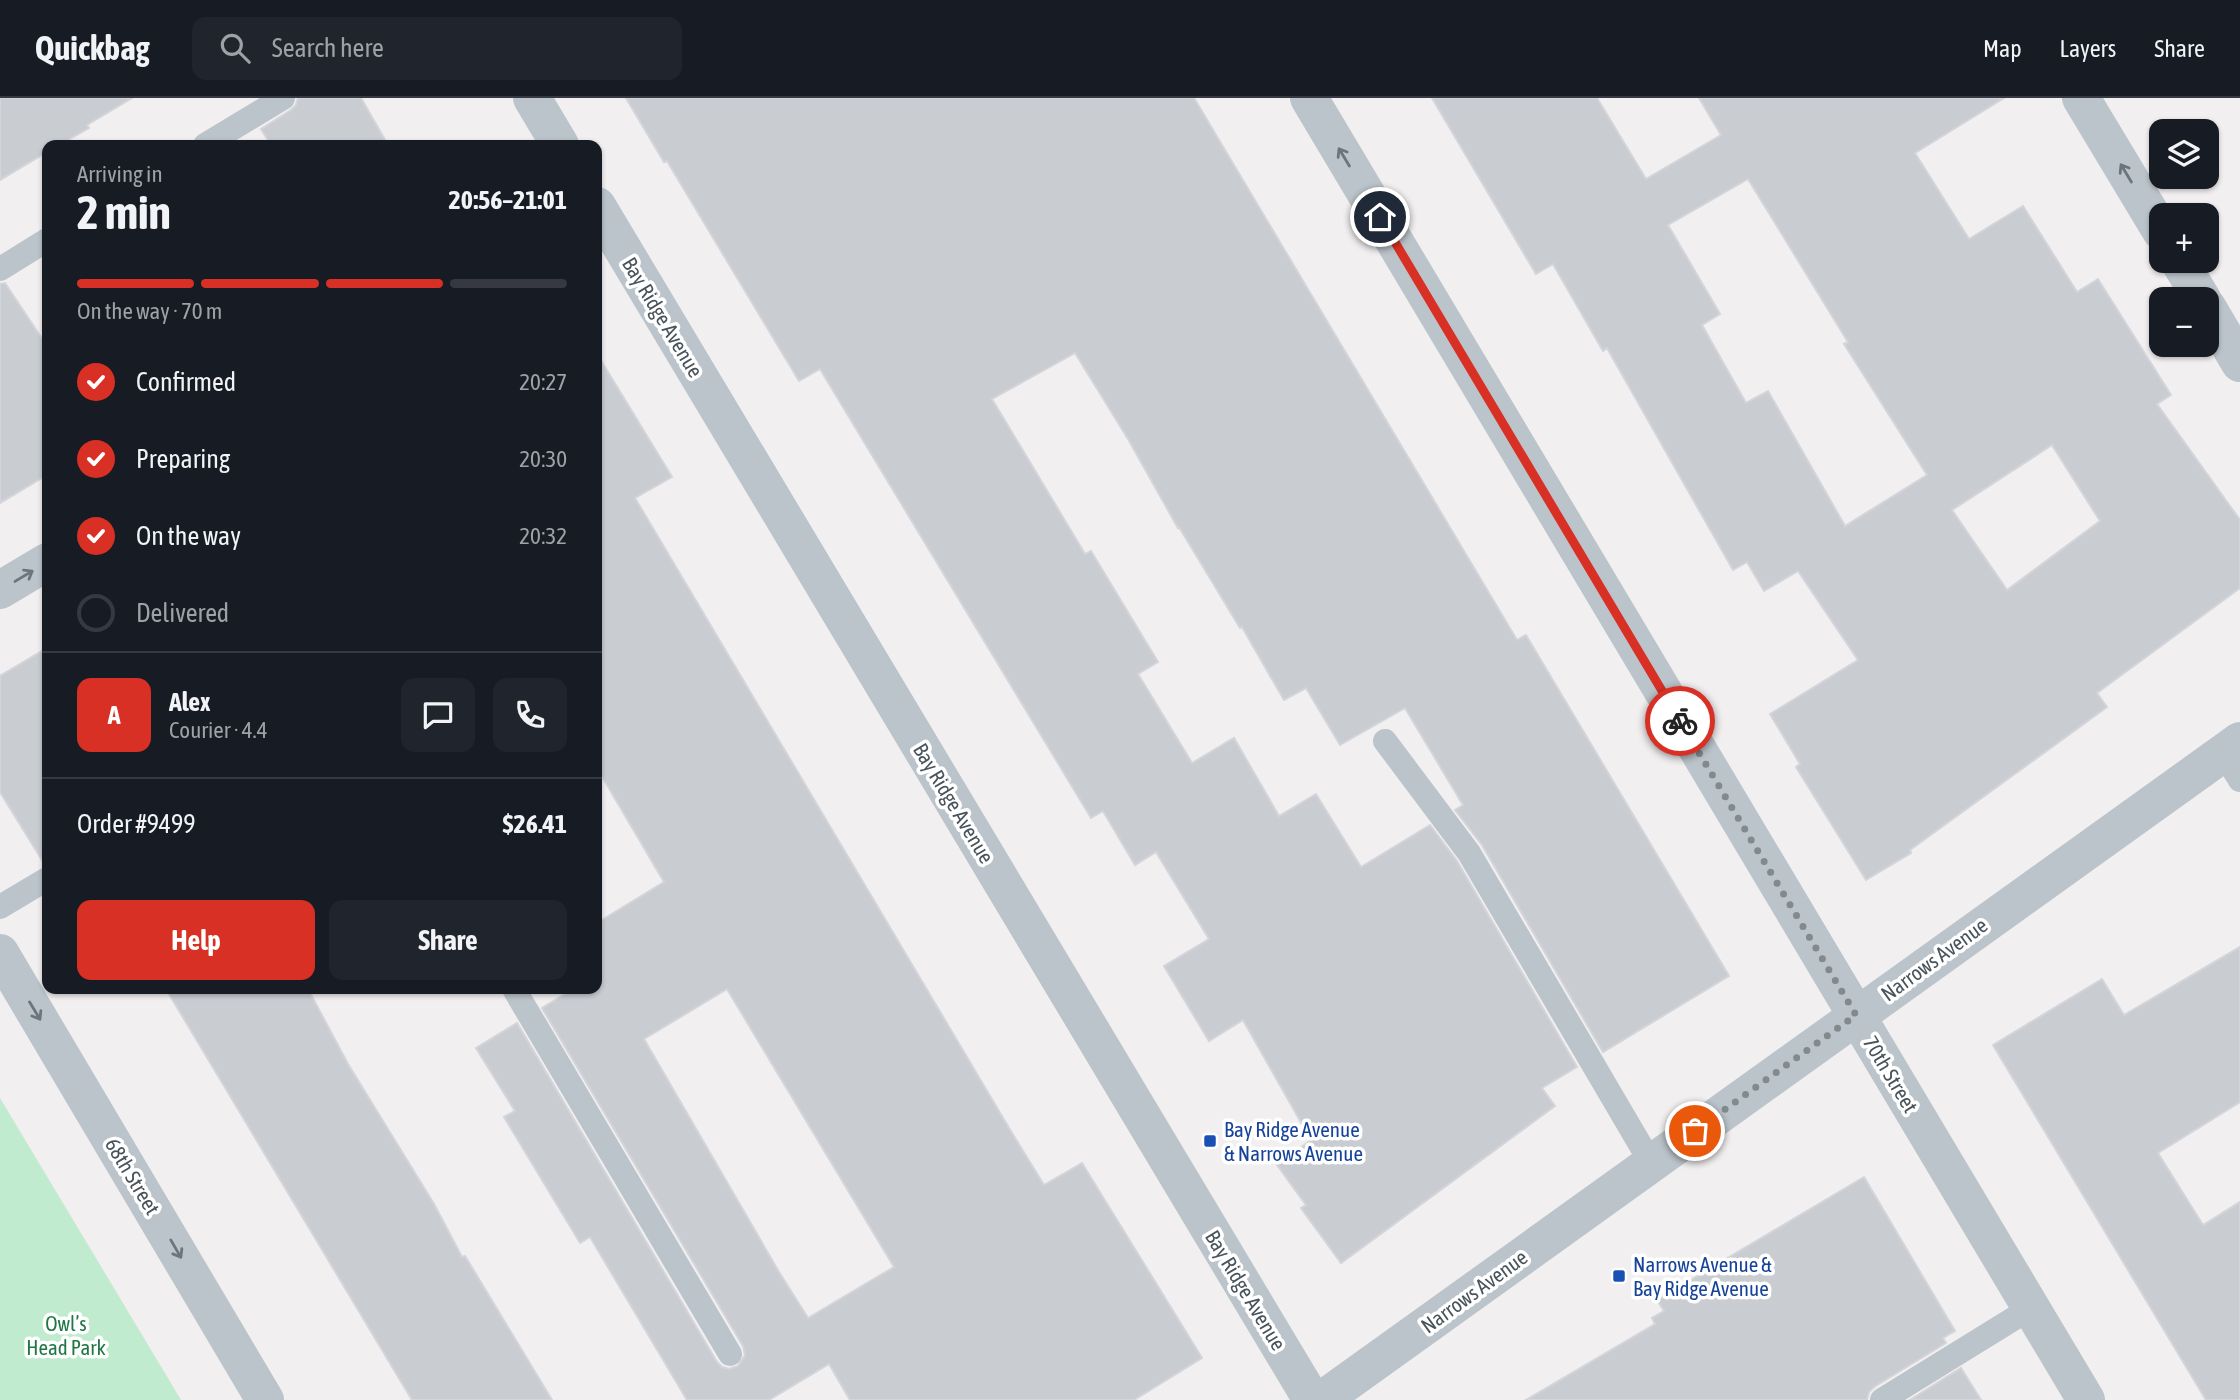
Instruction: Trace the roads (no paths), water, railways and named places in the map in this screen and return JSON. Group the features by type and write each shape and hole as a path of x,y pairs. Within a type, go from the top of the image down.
{"street":[{"path":"532,98 557,140"},
{"name":"70th Street","path":"1309,98 2086,1400"},
{"path":"2081,98 2149,211"},
{"name":"Bay Ridge Avenue","path":"602,226 1312,1400"},
{"path":"2219,327 2240,363"},
{"path":"0,590 42,565"},
{"name":"Narrows Avenue","path":"1322,1400 1856,1015 2234,758"},
{"name":"68th Street","path":"0,953 265,1400"}],"lane":[{"path":"213,140 283,98"},
{"path":"0,269 42,243"},
{"path":"1385,741 1469,853 1651,1163"},
{"path":"0,907 42,882"},
{"path":"517,994 730,1354"},
{"path":"1882,1400 2031,1308"}],"place":[{"name":"Bay Ridge Avenue & Narrows Avenue","path":"1210,1141"},
{"name":"Narrows Avenue & Bay Ridge Avenue","path":"1619,1276"}],"park label":[{"name":"Owl’s Head Park","path":"66,1335"}]}
